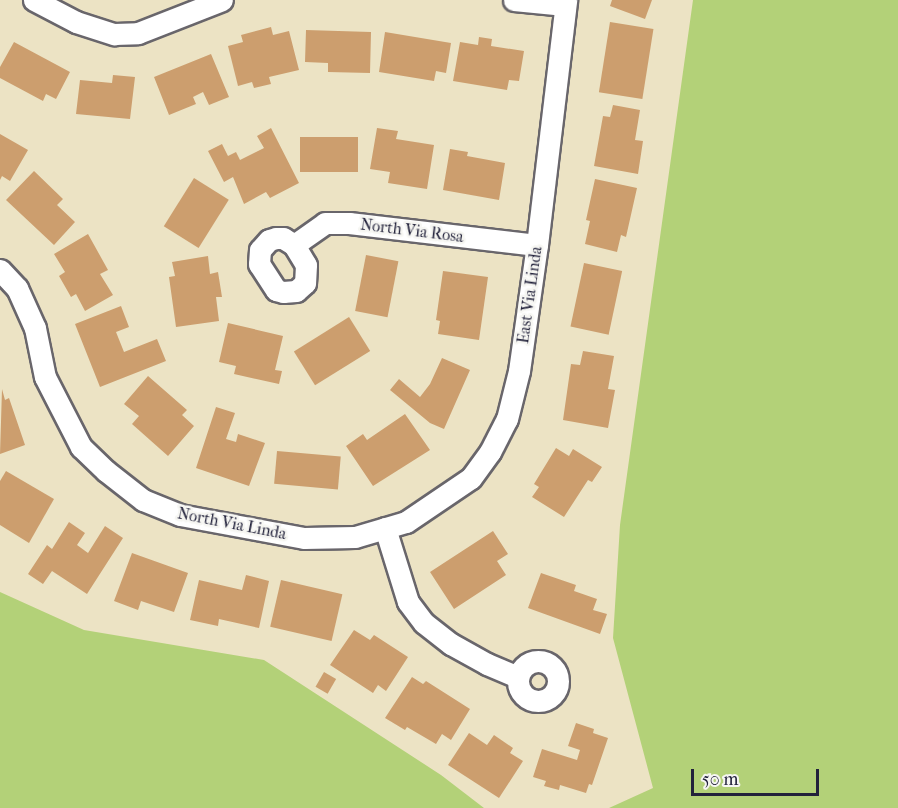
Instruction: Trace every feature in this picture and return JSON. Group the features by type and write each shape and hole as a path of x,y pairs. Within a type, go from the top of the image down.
{"street":[{"path":"34,0 76,22 114,34 138,33 222,0"},
{"path":"514,0 566,3"},
{"name":"East Via Linda","path":"385,528 406,522 471,478 503,428 519,371 537,245 566,3"},
{"name":"North Via Rosa","path":"294,245 325,223 349,223 537,245"},
{"name":"North Via Linda","path":"0,270 16,288 35,328 45,377 81,447 106,471 143,500 180,515 304,538 355,537 385,528"},
{"path":"385,528 408,602 424,623 451,644 487,664 518,677"}],"green space":[{"path":"693,0 898,0 898,808 609,808 653,788 613,638 620,525"},
{"path":"0,592 84,630 264,660 441,775 484,808 0,808"}],"building":[{"path":"612,0 652,0 645,19 610,6"},
{"path":"610,22 653,29 642,99 599,92"},
{"path":"271,27 273,35 289,31 299,70 269,77 271,84 254,88 252,82 238,86 228,46 243,42 241,35"},
{"path":"306,30 371,32 370,73 328,72 328,63 305,62"},
{"path":"385,32 451,43 446,73 436,71 434,81 379,72"},
{"path":"479,37 492,39 491,46 524,51 519,81 509,80 507,90 453,81 460,42 478,45"},
{"path":"14,42 70,72 56,99 46,94 43,101 0,78 0,67"},
{"path":"211,54 229,97 209,105 203,92 193,97 196,104 169,115 154,77"},
{"path":"113,75 135,77 130,119 76,114 80,80 112,83"},
{"path":"613,105 640,110 635,140 643,141 638,174 594,166 603,116 610,117"},
{"path":"271,128 299,183 270,198 266,192 244,204 233,177 224,182 208,151 222,144 228,156 236,152 240,160 264,148 257,136"},
{"path":"377,128 398,131 396,139 434,145 427,189 388,183 390,172 370,169"},
{"path":"0,134 28,150 10,181 2,176 0,180"},
{"path":"300,137 358,137 358,172 300,172"},
{"path":"450,149 468,152 467,156 505,163 499,200 443,190"},
{"path":"34,171 63,199 57,205 75,222 54,245 6,200"},
{"path":"194,178 229,200 199,248 164,226"},
{"path":"595,179 637,188 626,237 621,235 617,252 585,244 590,221 586,220"},
{"path":"88,234 108,270 100,274 113,295 85,311 76,294 71,297 59,276 65,272 54,254"},
{"path":"366,255 398,261 388,317 355,311"},
{"path":"208,256 210,274 218,272 222,297 216,297 219,321 176,327 169,277 175,276 172,262"},
{"path":"584,263 622,271 609,335 570,327"},
{"path":"443,271 488,277 479,340 438,334 440,321 436,320"},
{"path":"121,306 129,327 116,332 124,352 157,339 166,361 100,387 75,324"},
{"path":"349,317 370,351 315,385 294,351"},
{"path":"228,323 283,336 275,370 282,371 279,384 234,374 236,366 219,362"},
{"path":"583,351 614,356 608,389 615,390 608,428 563,420 571,364 580,365"},
{"path":"442,358 470,370 444,429 430,423 390,390 399,379 420,397 430,384"},
{"path":"148,376 187,410 182,415 194,426 168,456 132,424 139,416 124,404"},
{"path":"2,389 5,400 9,398 25,445 0,454"},
{"path":"216,407 235,413 226,439 236,442 238,434 265,443 249,486 196,468"},
{"path":"405,414 430,450 373,486 346,446 363,434 367,440"},
{"path":"556,448 569,456 573,449 602,467 592,482 588,480 564,517 532,497 539,487 534,484"},
{"path":"277,451 341,457 338,489 274,484"},
{"path":"6,471 54,499 29,543 0,525 0,481"},
{"path":"69,522 85,533 77,545 88,553 105,526 123,538 87,594 52,571 43,584 28,574 47,545 52,549"},
{"path":"493,531 508,554 497,561 506,575 454,609 430,572"},
{"path":"132,553 188,573 174,612 141,601 138,610 114,601"},
{"path":"541,573 576,585 574,591 597,599 593,610 607,614 600,634 528,608"},
{"path":"246,575 269,581 259,628 219,619 218,626 190,620 199,580 242,590"},
{"path":"281,580 342,594 332,641 270,627"},
{"path":"354,630 370,640 374,635 408,657 386,691 378,685 373,693 330,665"},
{"path":"324,672 336,679 328,694 316,687"},
{"path":"412,677 423,684 426,681 470,709 451,740 442,734 436,744 407,727 405,730 385,718"},
{"path":"576,723 594,729 593,733 608,738 592,785 589,784 586,793 560,785 559,790 544,786 546,781 533,777 542,749 577,760 580,750 568,746"},
{"path":"469,733 487,745 494,735 513,748 510,753 523,761 499,798 448,765"}]}
